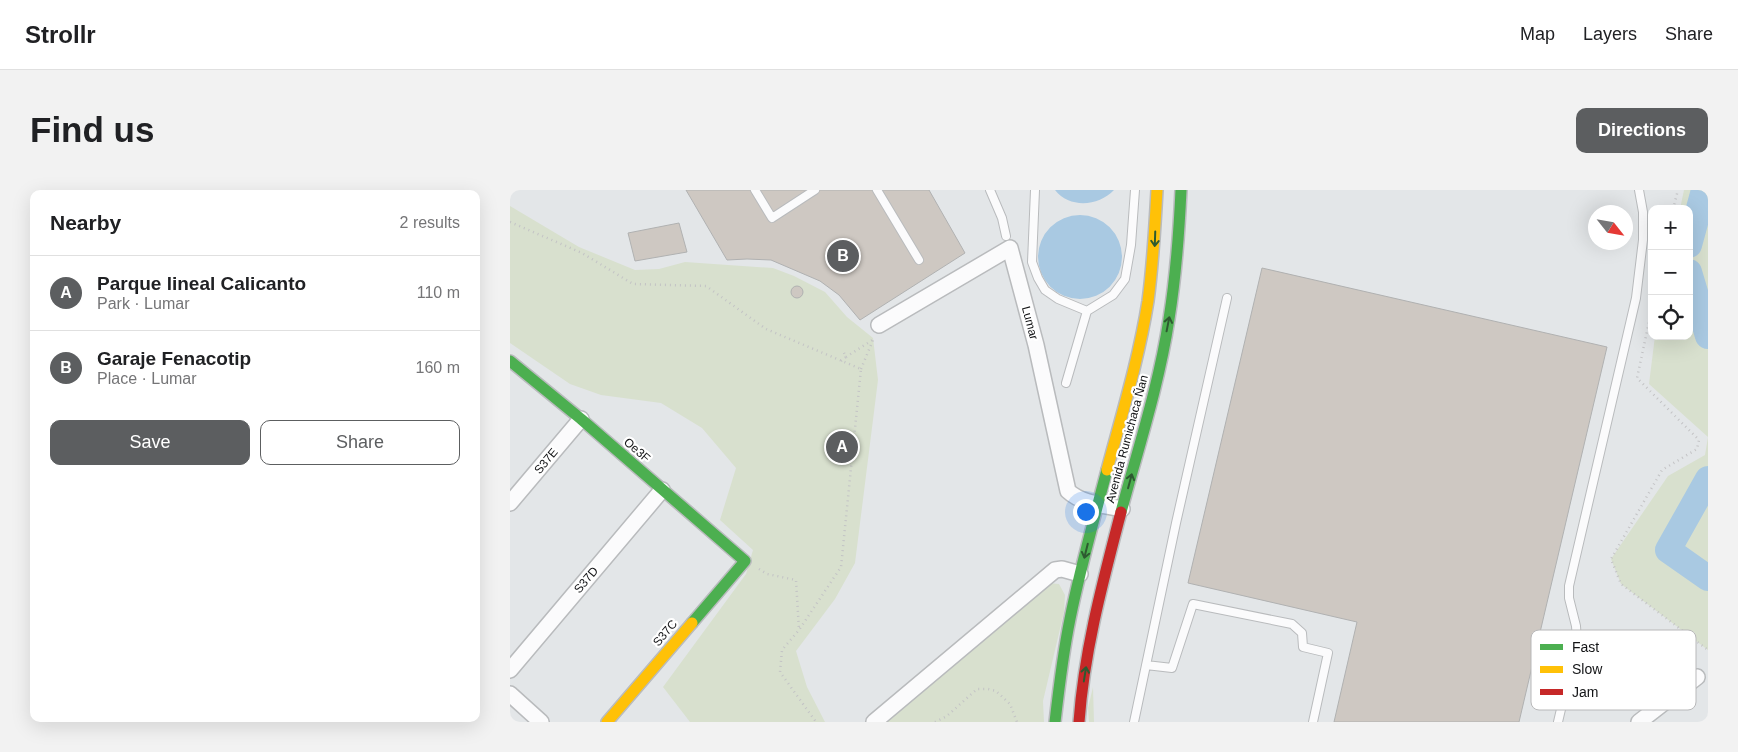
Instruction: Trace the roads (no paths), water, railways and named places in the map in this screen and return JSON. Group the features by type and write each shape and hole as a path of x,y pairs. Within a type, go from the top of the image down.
{"main road":[{"name":"Avenida Rumichaca Ñan","path":"1055,722 1057,692 1080,574 1132,379 1145,317 1155,247 1157,190"},
{"name":"Avenida Rumichaca Ñan","path":"1079,722 1087,657 1169,321 1179,249 1181,190"},
{"name":"Oe3F","path":"510,361 581,419 744,561"},
{"name":"S37C","path":"607,722 744,561"}],"street":[{"path":"879,325 1008,242"},
{"name":"Lumar","path":"1008,242 1036,345 1068,491 1076,498 1122,509"},
{"name":"S37E","path":"510,502 581,419"},
{"name":"S37D","path":"510,670 662,490"},
{"path":"874,722 1055,570 1062,569 1080,574"},
{"path":"510,694 541,722"},
{"path":"1639,722 1654,710"}],"lane":[{"path":"755,190 772,218 815,190"},
{"path":"876,190 919,260"},
{"path":"990,190 1002,218 1008,242"},
{"path":"1036,190 1032,262 1038,278 1045,290 1058,299 1087,311"},
{"path":"1066,383 1087,311 1113,295 1125,279 1131,245 1135,190"},
{"path":"1576,630 1569,598 1569,586 1636,298 1643,240 1643,212 1638,190"},
{"path":"1134,722 1227,298"},
{"path":"1146,665 1172,668 1193,604 1292,624 1302,633 1303,648 1328,653 1313,722"}],"water":[{"path":"1055,190 1114,190 1093,202 1076,203 1061,196"},
{"path":"1080,215 1096,218 1110,227 1119,241 1122,257 1119,273 1110,287 1096,296 1080,299 1064,296 1050,287 1041,273 1038,257 1041,241 1050,227 1064,218"}],"waterway":[{"path":"1693,230 1704,190"},
{"path":"1693,285 1708,336"},
{"path":"1708,479 1668,550 1708,578"}],"place":[{"name":"Garaje Fenacotip","path":"843,256"},
{"name":"Parque lineal Calicanto","path":"842,447"}]}
